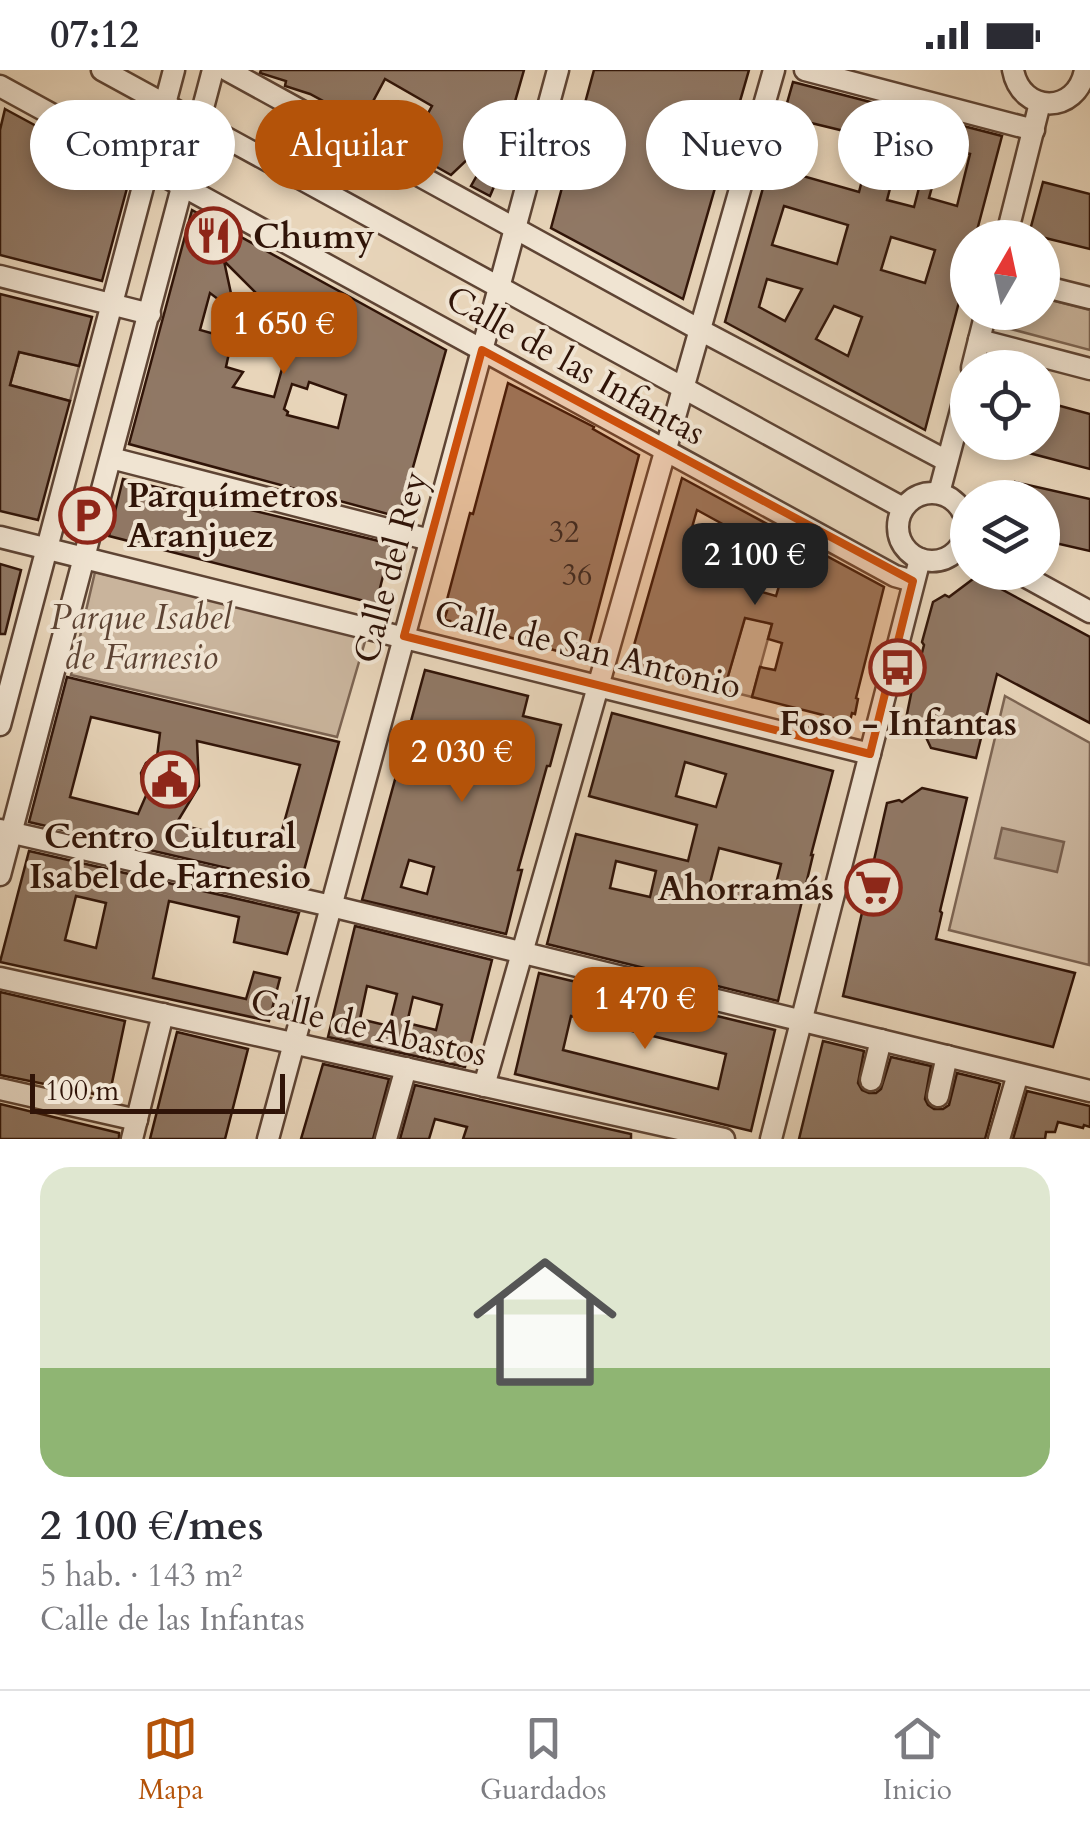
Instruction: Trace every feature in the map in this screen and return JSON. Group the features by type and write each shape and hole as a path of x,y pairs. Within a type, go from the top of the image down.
{"street":[{"name":"Calle de las Infantas","path":"102,70 157,100"},
{"path":"165,100 174,70"},
{"path":"205,100 213,70"},
{"path":"227,70 947,461"},
{"name":"Calle del Rey","path":"268,1139 558,70"},
{"path":"484,1086 774,70"},
{"path":"806,70 1034,130"},
{"path":"1013,70 1020,89 1040,103 1061,102 1072,96 1086,74"},
{"name":"Calle de las Infantas","path":"0,86 30,102"},
{"path":"1011,220 1040,103"},
{"name":"Calle de las Infantas","path":"235,142 904,508"},
{"path":"0,726 142,190"},
{"path":"0,875 6,832 183,190"},
{"name":"Calle de las Infantas","path":"191,190 666,452 895,576 913,581"},
{"path":"0,276 150,314"},
{"path":"1060,290 1090,298"},
{"path":"976,350 982,330"},
{"path":"979,340 1090,369"},
{"path":"939,494 950,450"},
{"path":"111,458 430,540"},
{"path":"950,498 939,494 920,495 911,500 899,516 898,534 909,552 920,558 940,560 950,555"},
{"name":"Calle de San Antonio","path":"0,537 870,754"},
{"path":"772,1139 920,558"},
{"path":"1050,590 1090,612"},
{"path":"6,832 331,906 1090,1091"},
{"name":"Calle de Abastos","path":"0,978 724,1139"},
{"path":"0,1089 134,1129 163,1014"},
{"path":"872,1080 881,1040"},
{"path":"938,1096 947,1056"},
{"path":"386,1139 406,1068"},
{"path":"1000,1139 1018,1074"}],"highlighted area":[{"path":"482,350 913,581 870,754 404,636"}],"green space":[{"path":"1060,302 1090,310 1090,350 1015,330 1060,330"},
{"path":"19,352 79,366 70,401 10,385"},
{"name":"Parque Isabel de Farnesio","path":"95,572 366,638 337,737 71,675"},
{"path":"745,617 772,624 752,697 724,690"},
{"path":"1005,696 1090,743 1089,965 949,930"}],"shaded area":[{"path":"1002,828 1064,842 1057,872 995,858"}],"building":[{"path":"524,70 515,100 463,100 463,164 451,175 443,170 443,100 422,100 385,79 374,100 321,100 285,86 286,81 260,73"},
{"path":"594,70 749,70 740,100 646,100 646,190 714,190 683,299 551,228 561,190 626,190 626,100 586,100"},
{"path":"793,82 863,100 838,100 838,130 818,125 818,100 788,100"},
{"path":"5,109 30,123 30,190 126,190 102,281 0,255 0,130"},
{"path":"969,127 1002,136 980,220 950,220 952,330 925,430 725,322 762,190 818,190 818,180 838,186 838,190 890,190 887,200 914,207 918,190 931,190 929,198 957,206 961,190 969,190","holes":["784,206 848,225 837,264 772,245","891,237 935,250 925,283 881,270","767,279 802,289 785,321 759,307","834,306 862,317 848,356 816,339"]},
{"path":"1043,182 1090,194 1090,249 1060,242 1060,220 1033,220"},
{"path":"192,210 446,350 399,517 129,444","holes":["224,261 293,330 274,397 233,387 243,372 226,367 232,339 200,330 210,293 235,312","309,382 346,395 338,428 287,415 284,409 292,384 307,389"]},
{"path":"0,294 92,317 79,366 19,352 10,385 70,401 38,520 0,511"},
{"path":"508,383 639,455 585,659 444,620"},
{"path":"1060,406 1090,414 1090,469 1056,460 1060,460"},
{"path":"682,478 884,587 855,714 852,713 850,721 752,697 760,667 775,670 782,643 768,639 772,624 745,618 724,690 628,666","holes":["697,510 728,527 719,556 687,545","752,551 784,569 776,596 741,586"]},
{"path":"123,479 391,544 376,604 109,536"},
{"path":"1060,492 1090,499 1090,551 1060,544"},
{"path":"0,564 21,570 5,634 0,634"},
{"path":"958,590 1003,590 1090,637 1090,723 997,674 976,758 931,748 924,733 906,719 933,602 945,595 949,597"},
{"path":"425,670 528,696 523,716 561,725 518,870 522,870 506,934 362,900","holes":["409,860 434,867 427,894 401,887"]},
{"name":"Centro Cultural Isabel de Farnesio","path":"67,677 339,742 300,885 29,822","holes":["91,717 160,733 157,757 146,763 141,773 148,791 138,814 70,797","197,741 300,765 277,848 176,824 199,786"]},
{"path":"612,713 833,771 778,1001 547,944 576,834 688,861 697,825 589,796","holes":["685,762 726,774 716,807 676,796","719,848 781,864 772,899 710,883","616,861 656,871 650,897 610,888"]},
{"path":"922,788 967,798 936,939 1075,973 1053,1047 843,996 887,803 902,802"},
{"path":"29,851 299,913 287,954 234,942 239,917 169,901 153,978 246,999 254,972 280,978 269,1021 0,962","holes":["76,896 106,903 96,948 65,940"]},
{"path":"355,926 492,960 465,1067 328,1037","holes":["367,986 397,994 389,1026 360,1019","413,997 442,1005 436,1030 407,1023"]},
{"path":"539,973 775,1030 751,1131 515,1074","holes":["571,1016 726,1054 718,1089 563,1050"]},
{"path":"0,992 125,1021 109,1097 0,1075"},
{"path":"177,1032 248,1049 225,1139 150,1139"},
{"path":"823,1041 864,1051 858,1083 869,1093 881,1089 891,1057 931,1066 925,1099 934,1109 949,1105 957,1073 1000,1084 985,1139 799,1139"},
{"path":"323,1064 389,1079 373,1139 301,1139"},
{"path":"415,1085 631,1134 631,1139 463,1139 467,1127 435,1119 429,1139 400,1139"},
{"path":"1027,1091 1090,1106 1090,1127 1058,1122 1055,1132 1046,1132 1045,1139 1013,1139"},
{"path":"0,1104 119,1133 119,1139 0,1139"}],"place":[{"name":"Chumy","path":"214,236"},
{"name":"Parquímetros Aranjuez","path":"88,515"},
{"name":"Foso - Infantas","path":"898,667"},
{"name":"Centro Cultural Isabel de Farnesio","path":"170,780"},
{"name":"Ahorramás","path":"873,888"}]}
